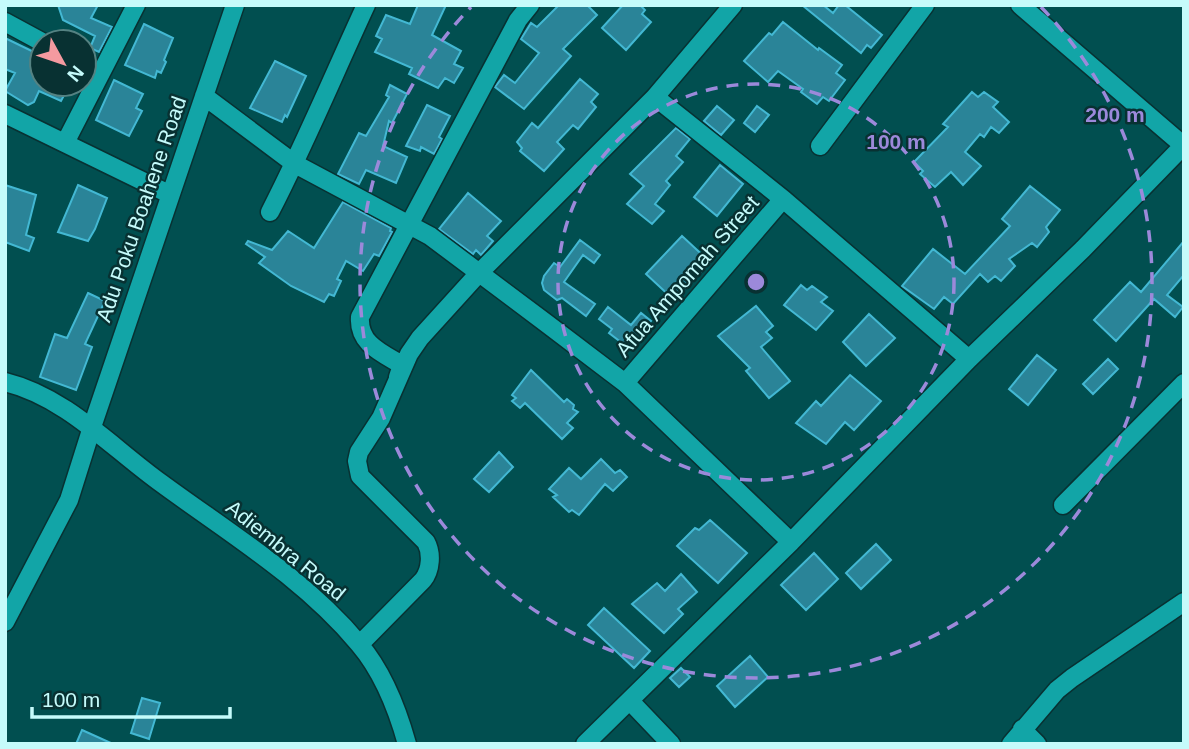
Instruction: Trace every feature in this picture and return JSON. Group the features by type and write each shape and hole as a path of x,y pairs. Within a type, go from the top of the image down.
{"street":[{"path":"65,143 136,5"},
{"name":"Adu Poku Boahene Road","path":"5,622 77,478 169,194 234,5"},
{"path":"270,212 295,164 366,5"},
{"path":"360,644 423,580 428,571 430,553 426,542 360,476 358,470 359,452 381,418 402,365 367,343 359,325 364,309 518,20 530,5"},
{"path":"397,380 420,338 479,273 655,97 727,12 707,5"},
{"path":"820,146 925,5"},
{"path":"585,744 791,542 969,359 1184,146 1020,5"},
{"path":"5,22 28,34"},
{"path":"204,96 295,164 430,236 625,383 791,542"},
{"path":"655,97 783,199 969,359"},
{"path":"5,114 169,194"},
{"name":"Afua Ampomah Street","path":"625,383 783,199"},
{"name":"Adiembra Road","path":"5,382 41,394 92,427 160,482 264,557 322,605 360,644 380,674 396,706 407,744"},
{"path":"1063,505 1184,383"},
{"path":"1037,744 1017,736 1057,690 1184,602"},
{"path":"630,701 671,744"}],"building":[{"path":"58,5 98,5 91,18 112,27 99,52 98,28 79,28 63,20"},
{"path":"418,5 446,5 432,35 461,51 454,64 463,68 454,83 445,78 438,88 409,74 412,68 375,52 382,39 376,36 386,15 410,24"},
{"path":"559,5 587,5 597,15 563,49 571,56 524,109 495,87 504,75 515,83 539,53 521,39 531,23 537,27"},
{"path":"623,5 640,5 645,10 642,14 651,22 626,50 602,28"},
{"path":"802,5 823,5 833,13 839,5 845,5 882,35 871,48 867,45 861,53"},
{"path":"783,22 842,65 836,73 845,80 829,101 823,97 817,104 801,92 803,89 778,71 768,82 744,61 769,33 772,35"},
{"path":"144,24 173,38 164,60 166,62 161,73 157,71 155,78 125,65"},
{"path":"5,38 28,49 28,98 36,98 34,102 28,105 5,91 15,73 5,69"},
{"path":"275,61 306,76 287,117 285,115 282,122 250,108"},
{"path":"580,79 598,94 591,102 596,107 578,129 573,125 557,142 564,149 544,171 520,151 522,148 517,142 532,123 538,128"},
{"path":"114,80 143,94 136,108 142,111 129,136 96,120"},
{"path":"390,85 407,94 392,123 389,121 383,146 407,157 396,183 366,170 359,184 338,174 359,133 366,136 389,97 386,95"},
{"path":"972,92 978,97 984,92 998,102 993,107 1009,122 999,133 991,127 984,137 980,134 965,152 981,166 963,185 951,172 935,187 920,174 923,171 914,162 948,127 943,124"},
{"path":"427,105 450,116 434,154 421,147 420,151 406,146"},
{"path":"717,106 734,120 721,135 704,121"},
{"path":"757,106 769,115 755,132 744,123"},
{"path":"676,128 690,139 676,156 683,162 666,181 670,185 655,204 664,211 652,224 627,204 644,186 630,174"},
{"path":"720,165 743,184 717,216 694,197"},
{"path":"5,185 36,195 26,235 34,238 29,251 5,242"},
{"path":"78,185 107,198 88,241 58,232"},
{"path":"1030,186 1060,210 1046,227 1049,232 1037,247 1032,243 1009,259 1015,266 1001,281 995,276 988,282 980,274 953,304 944,297 934,309 902,286 933,249 965,274 1010,226 1002,219"},
{"path":"468,193 501,221 487,236 493,241 481,255 476,250 473,254 439,229"},
{"path":"343,202 391,228 392,232 379,256 374,254 363,271 346,261 337,279 341,281 334,296 329,294 324,302 291,286 259,263 265,257 246,244 248,241 272,250 288,231 314,248"},
{"path":"682,236 710,262 674,300 646,274"},
{"path":"580,240 600,255 594,263 583,255 564,282 595,304 586,316 562,298 557,300 544,290 542,283 554,263 560,267"},
{"path":"1184,241 1184,275 1167,295 1183,307 1175,317 1154,299 1116,341 1094,320 1130,282 1141,292"},
{"path":"801,285 807,290 812,286 827,297 821,302 833,311 816,330 784,305"},
{"path":"88,293 105,301 85,344 92,347 76,390 40,377 55,334 67,338"},
{"path":"756,306 773,326 766,332 772,338 761,347 790,381 769,398 746,371 750,368 718,336"},
{"path":"608,307 631,325 641,313 651,321 630,349 609,333 612,329 599,319"},
{"path":"869,314 895,338 866,366 843,342"},
{"path":"1037,355 1056,370 1028,405 1009,389"},
{"path":"1108,359 1118,369 1093,394 1083,384"},
{"path":"531,370 564,402 567,399 574,405 573,409 578,412 567,423 573,428 562,439 525,403 520,408 512,401 516,398 512,395"},
{"path":"850,375 881,401 854,430 845,422 826,444 796,423 816,401 821,406"},
{"path":"499,452 513,467 489,492 474,479"},
{"path":"601,459 615,473 620,470 627,477 613,491 605,484 579,515 572,510 569,512 553,497 557,495 549,489 569,468 581,479"},
{"path":"710,520 747,553 718,583 677,546 695,528 699,530"},
{"path":"876,544 891,560 861,589 846,573"},
{"path":"814,553 838,579 806,610 781,585"},
{"path":"681,574 697,592 678,609 683,614 664,633 632,604 657,583 665,591"},
{"path":"604,608 650,651 634,668 588,625"},
{"path":"750,656 768,677 735,707 717,686"},
{"path":"681,668 690,677 679,687 670,678"},
{"path":"142,698 160,703 149,739 131,733"},
{"path":"82,730 113,744 76,744"}]}
